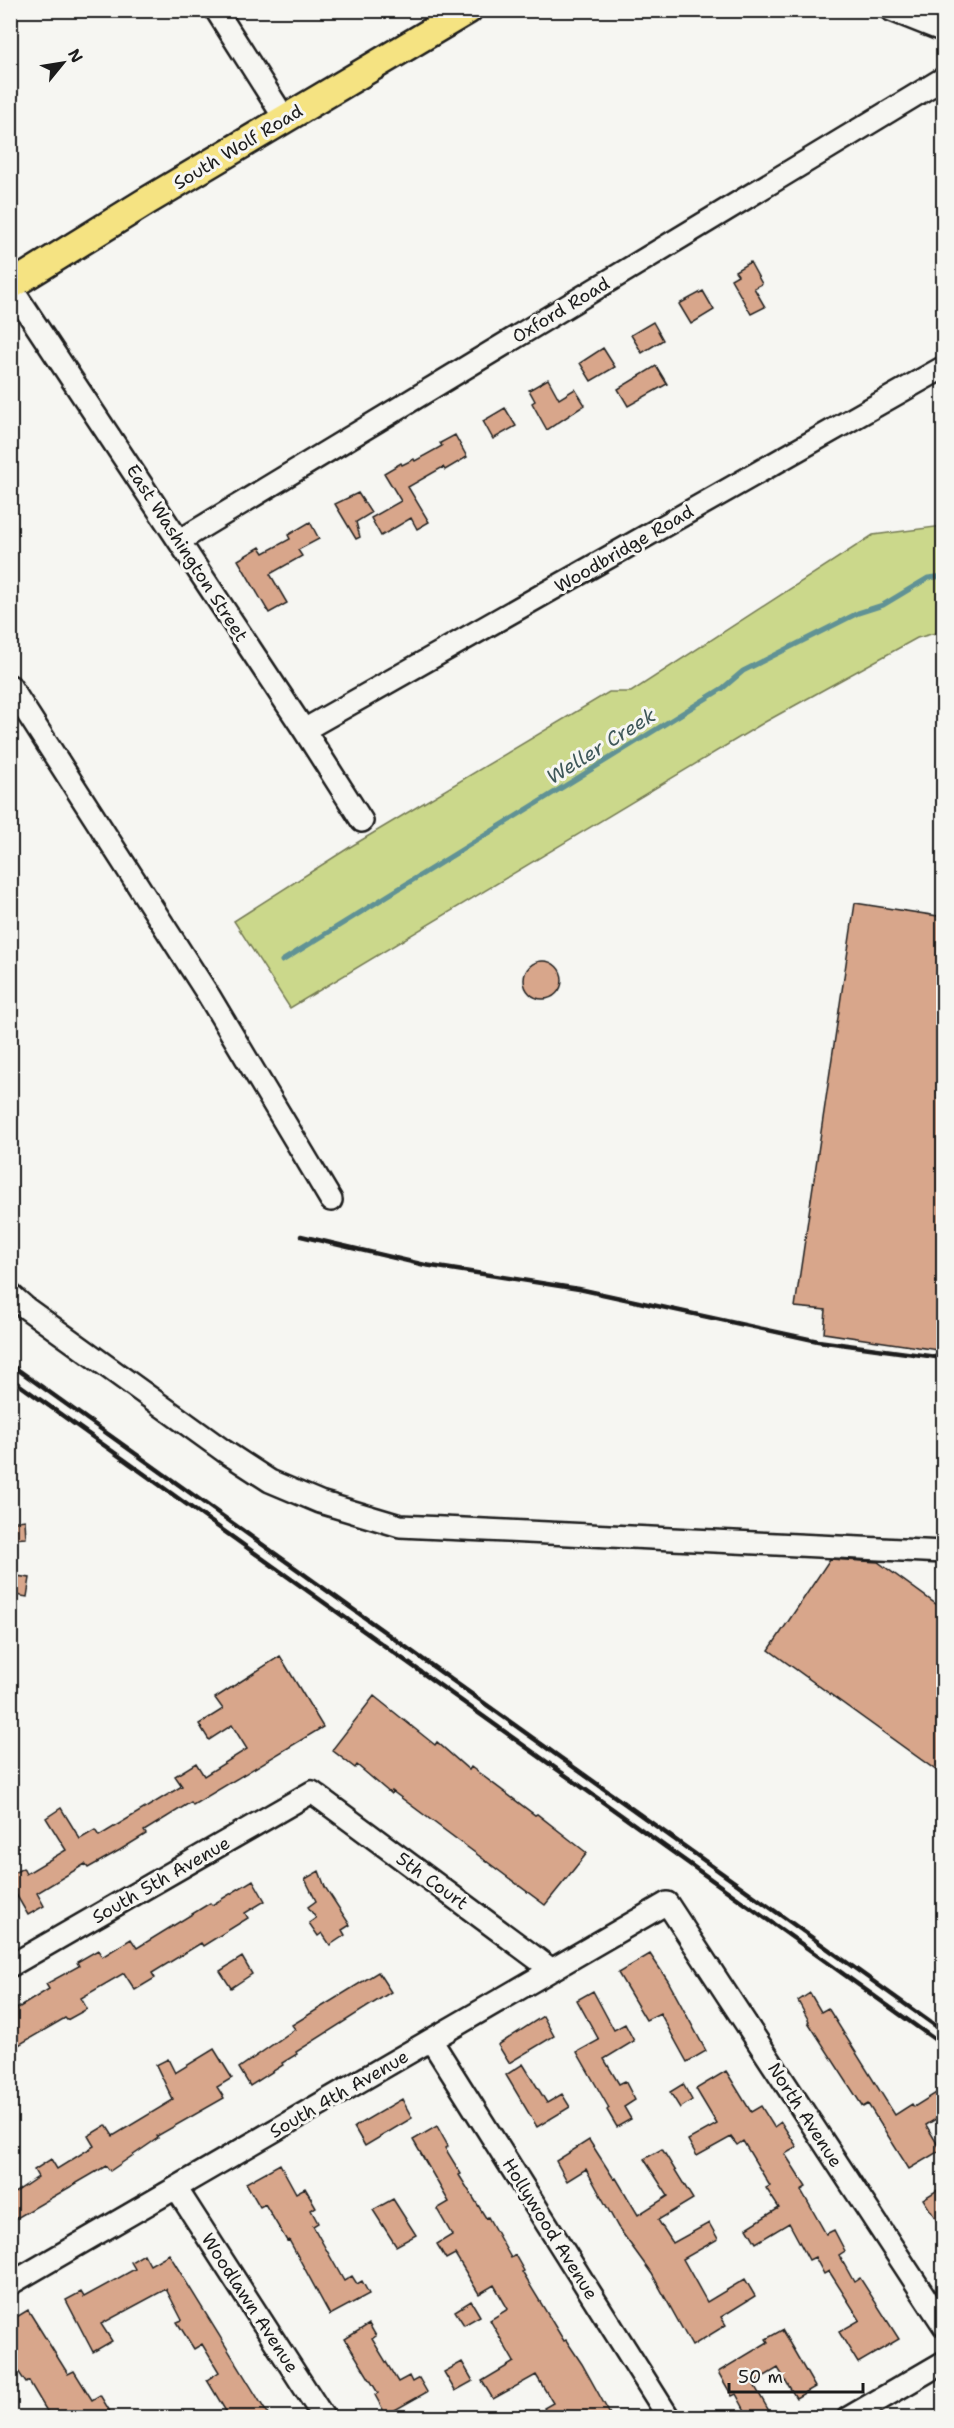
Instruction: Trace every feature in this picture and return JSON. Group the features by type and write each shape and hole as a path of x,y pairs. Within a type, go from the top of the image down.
{"main road":[{"name":"South Wolf Road","path":"11,286 468,10"}],"street":[{"path":"216,10 285,119"},
{"path":"891,10 944,32"},
{"name":"Oxford Road","path":"179,541 944,78"},
{"name":"East Washington Street","path":"11,286 362,821"},
{"name":"Woodbridge Road","path":"304,730 944,368"},
{"path":"10,686 215,1005 331,1200"},
{"path":"10,1294 26,1308 247,1466 292,1492 364,1517 400,1526 944,1552"},
{"name":"South 5th Avenue","path":"10,1966 312,1792"},
{"name":"5th Court","path":"312,1792 552,1970"},
{"name":"South 4th Avenue","path":"10,2284 667,1903"},
{"name":"North Avenue","path":"667,1903 944,2326"},
{"name":"Hollywood Avenue","path":"431,2040 669,2418"},
{"name":"Woodlawn Avenue","path":"176,2188 324,2418"},
{"path":"848,2418 944,2362"}],"green space":[{"path":"943,526 943,631 917,638 765,722 290,1008 234,921 350,847 609,692 631,692 873,535"}],"building":[{"path":"750,262 762,284 754,288 765,307 751,314 731,279 738,275 735,271"},
{"path":"703,291 714,310 691,324 679,304"},
{"path":"653,322 663,340 642,353 631,335"},
{"path":"603,348 615,367 591,381 580,363"},
{"path":"656,366 667,384 628,406 618,389"},
{"path":"548,379 559,399 575,389 585,405 547,430 532,403 535,401 529,390"},
{"path":"505,408 516,426 493,439 483,421"},
{"path":"455,435 467,457 445,470 443,467 408,487 429,522 417,529 411,518 381,536 371,518 401,501 384,473 401,463 402,465 414,459 415,461 442,446 440,443"},
{"path":"358,493 371,513 356,522 360,537 356,539 335,504"},
{"path":"310,522 319,539 298,550 302,556 270,574 287,603 269,613 238,560 260,547 264,553 290,539 288,535"},
{"path":"855,903 944,917 944,1351 824,1333 826,1310 795,1307"},
{"path":"543,961 550,962 556,967 561,973 561,987 556,993 550,998 543,999 536,998 530,993 525,987 524,980 525,973 530,967 536,962"},
{"path":"25,1520 26,1538 10,1539 10,1522"},
{"path":"830,1559 878,1562 944,1610 944,1776 769,1650"},
{"path":"10,1575 30,1578 27,1597 10,1594"},
{"path":"280,1656 323,1727 193,1805 191,1802 144,1831 146,1834 120,1850 88,1868 85,1864 37,1893 44,1906 28,1915 10,1884 10,1875 23,1868 26,1874 66,1850 46,1818 61,1808 80,1839 95,1830 99,1836 182,1786 175,1776 196,1763 204,1776 247,1749 232,1725 209,1740 199,1724 223,1709 215,1698"},
{"path":"374,1696 435,1745 437,1742 469,1770 471,1767 587,1853 545,1905 392,1791 391,1794 357,1765 355,1768 332,1750"},
{"path":"319,1871 325,1887 350,1925 342,1930 345,1935 330,1945 322,1933 318,1936 309,1923 316,1918 308,1907 316,1901 305,1879"},
{"path":"253,1880 265,1901 245,1913 248,1918 203,1946 201,1943 152,1973 155,1978 135,1990 124,1973 81,1998 87,2009 67,2020 65,2018 10,2050 10,2013 49,1989 46,1984 79,1966 77,1962 98,1950 102,1957 131,1939 137,1948 210,1903 212,1905"},
{"path":"650,1954 668,1981 706,2051 687,2062 660,2013 646,2020 618,1973"},
{"path":"242,1957 252,1974 231,1988 220,1971"},
{"path":"378,1972 391,1992 296,2052 297,2054 282,2063 283,2065 250,2086 239,2068 295,2029 292,2025"},
{"path":"593,1991 614,2030 625,2024 634,2041 604,2059 619,2084 625,2081 635,2100 624,2107 631,2119 617,2127 607,2110 609,2108 577,2052 599,2040 577,2000"},
{"path":"810,1993 821,2012 828,2008 895,2115 912,2104 914,2107 944,2088 944,2114 926,2125 941,2150 909,2169 868,2104 863,2107 808,2022 798,2001"},
{"path":"543,2016 554,2036 509,2063 498,2045"},
{"path":"214,2049 232,2078 217,2087 224,2098 157,2136 158,2138 110,2171 106,2166 10,2222 10,2196 38,2177 34,2170 51,2159 57,2169 94,2146 88,2136 106,2125 113,2136 173,2100 156,2065 168,2059 175,2073"},
{"path":"523,2064 547,2103 562,2094 570,2107 537,2127 506,2075"},
{"path":"726,2071 751,2112 761,2106 774,2127 781,2122 797,2147 785,2154 806,2187 801,2190 826,2234 834,2230 845,2251 839,2255 854,2282 860,2278 899,2339 858,2363 839,2332 860,2320 829,2271 824,2274 815,2257 809,2260 789,2223 756,2243 747,2228 779,2208 766,2188 770,2186 743,2141 737,2145 731,2137 697,2156 688,2140 717,2124 696,2089"},
{"path":"683,2084 692,2100 680,2108 670,2092"},
{"path":"402,2099 412,2118 365,2146 354,2127"},
{"path":"437,2126 448,2146 445,2148 461,2174 459,2175 486,2218 488,2217 511,2258 515,2255 524,2271 522,2272 564,2341 566,2340 582,2364 612,2418 550,2418 544,2408 553,2403 536,2375 493,2399 482,2381 514,2362 490,2320 508,2309 494,2285 479,2294 455,2254 446,2259 437,2244 452,2235 437,2209 449,2202 413,2140"},
{"path":"589,2140 614,2179 616,2178 638,2215 668,2196 644,2159 662,2149 693,2199 658,2220 673,2243 709,2223 718,2239 683,2259 707,2302 745,2279 755,2296 721,2317 726,2325 692,2346 652,2274 618,2227 586,2169 567,2181 556,2161"},
{"path":"280,2164 296,2193 305,2188 316,2207 311,2210 318,2223 313,2226 344,2281 352,2276 357,2284 362,2281 369,2294 330,2315 289,2240 287,2241 265,2204 260,2207 246,2183"},
{"path":"944,2186 944,2232 923,2199"},
{"path":"393,2199 416,2235 396,2246 373,2210"},
{"path":"144,2254 150,2265 169,2254 270,2418 230,2418 207,2380 219,2372 202,2344 194,2349 177,2322 182,2320 166,2289 101,2324 112,2341 93,2352 66,2300 81,2292 84,2297 135,2269 131,2262"},
{"path":"471,2301 480,2316 464,2325 455,2311"},
{"path":"28,2310 68,2374 74,2371 92,2400 100,2395 114,2418 51,2418 29,2381 26,2383 10,2359 10,2321"},
{"path":"369,2324 376,2336 372,2339 398,2382 409,2376 412,2382 419,2378 427,2392 386,2415 375,2395 378,2393 345,2339"},
{"path":"782,2330 815,2387 796,2398 778,2368 753,2383 773,2418 749,2418 736,2394 732,2396 718,2372 768,2342 766,2339"},
{"path":"462,2362 473,2381 455,2391 444,2372"}],"waterway":[{"name":"Weller Creek","path":"282,961 723,688 743,671 858,613 883,605 928,578 944,576"}],"railway":[{"path":"301,1236 425,1265 579,1289 818,1341 936,1357"},
{"path":"10,1364 944,2032"},
{"path":"10,1378 944,2046"}]}
